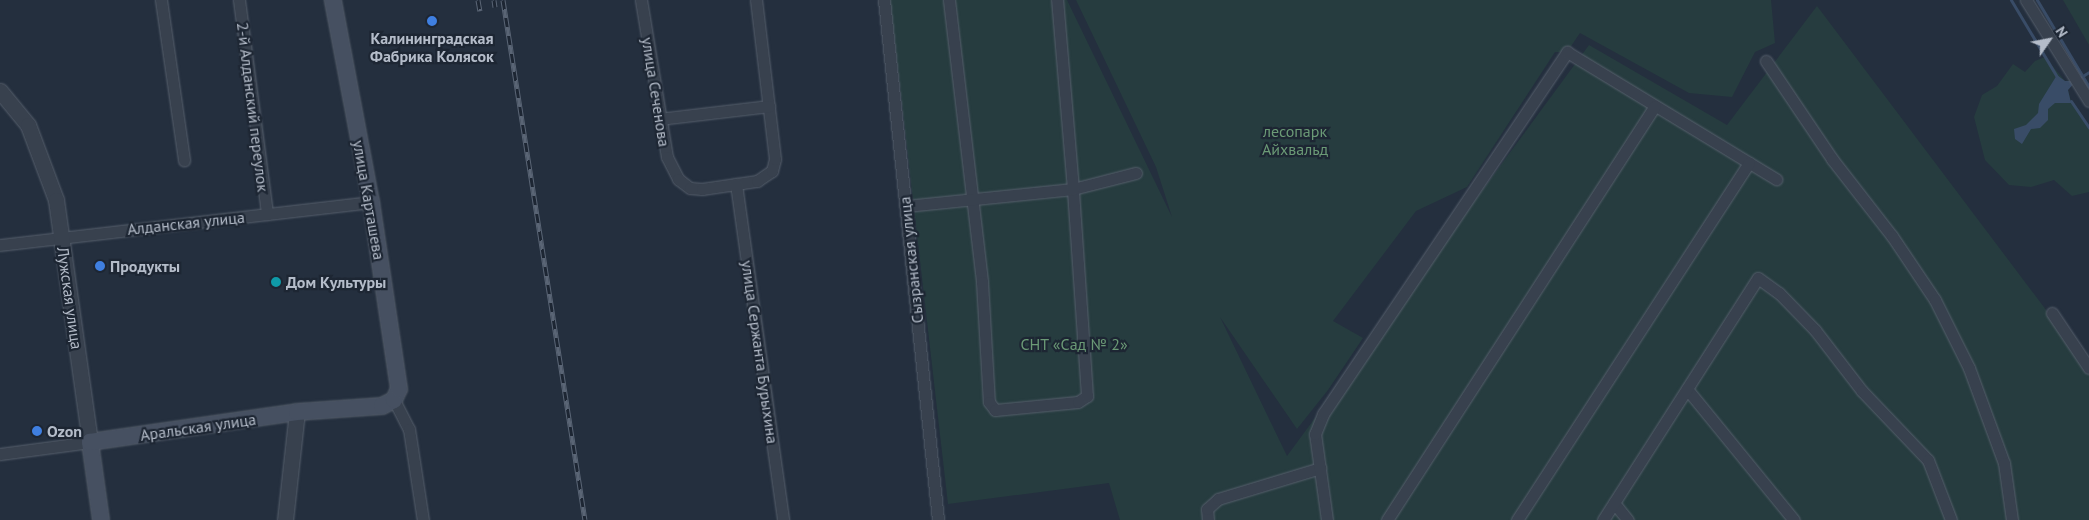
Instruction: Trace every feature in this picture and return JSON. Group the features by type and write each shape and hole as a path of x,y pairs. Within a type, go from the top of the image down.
{"main road":[{"name":"улица Карташева","path":"333,0 372,202 399,389 394,400"},
{"name":"Аральская улица","path":"90,442 297,412 382,406 394,400"},
{"name":"Лужская улица","path":"90,442 101,520"}],"street":[{"path":"162,0 184,160"},
{"name":"2-й Алданский переулок","path":"239,0 267,214"},
{"name":"улица Сеченова","path":"641,0 659,119 667,157 678,179 690,188 757,181 772,172 775,159 769,106"},
{"path":"659,119 769,106 756,0"},
{"name":"Сызранская улица","path":"884,0 938,520"},
{"path":"949,0 968,149 971,198 982,282 989,402 992,408 1000,410 1078,402 1087,396 1073,189 1057,0"},
{"path":"2026,0 2089,102"},
{"path":"1327,520 1315,434 1323,414 1567,52 1776,179"},
{"path":"1766,61 1832,159 1892,236 1935,300 1969,368 2004,463 2012,520"},
{"name":"Лужская улица","path":"0,90 28,125 56,200 90,442"},
{"path":"1386,520 1655,106"},
{"path":"1517,520 1749,163"},
{"path":"906,206 1073,189 1136,173"},
{"name":"улица Сержанта Бурыхина","path":"736,184 783,520"},
{"name":"Алданская улица","path":"0,246 61,237 372,202"},
{"path":"1603,520 1758,278 1779,293 1815,330 1862,391 1928,460 1951,520"},
{"path":"2052,313 2089,368"},
{"path":"1687,389 1794,520"},
{"path":"394,400 409,429 423,520"},
{"path":"285,520 297,412"},
{"name":"Аральская улица","path":"0,454 90,442"},
{"path":"1208,520 1207,509 1218,499 1320,468"},
{"path":"1614,503 1628,520"}],"green space":[{"path":"890,0 1067,0 1172,217 1156,167 1076,0 1771,0 1775,43 1755,52 1732,97 1689,93 1580,33 1567,52 1555,52 1467,187 1416,211 1333,321 1363,338 1328,390 1297,429 1220,317 1287,456 1589,45 1727,125 1817,6 2089,367 2089,520 1120,520 1109,483 948,504"},
{"path":"2063,0 2089,0 2089,45"},
{"path":"2045,57 2065,81 2076,80 2068,90 2071,101 2089,128 2089,192 2072,196 2054,180 2031,187 2009,185 1985,160 1974,117 1982,95 1997,86 2013,64 2025,72 2035,61"}],"water":[{"path":"2057,75 2065,81 2076,81 2068,90 2071,103 2055,103 2048,109 2048,120 2040,128 2031,129 2022,144 2015,139 2014,129 2026,125 2038,113 2039,104"}],"waterway":[{"path":"2011,0 2057,77"},
{"path":"2037,0 2089,87"},
{"path":"2081,77 2089,72"},
{"path":"2071,101 2089,128"}],"railway":[{"path":"478,0 480,11"},
{"path":"494,0 495,7"},
{"path":"503,0 585,520"}],"place":[{"name":"Калининградская Фабрика Колясок","path":"432,21"},
{"name":"Продукты","path":"100,266"},
{"name":"Дом Культуры","path":"276,282"},
{"name":"Ozon","path":"37,431"}],"park label":[{"name":"лесопарк Айхвальд","path":"1295,140"},
{"name":"СНТ «Сад № 2»","path":"1074,344"}]}
